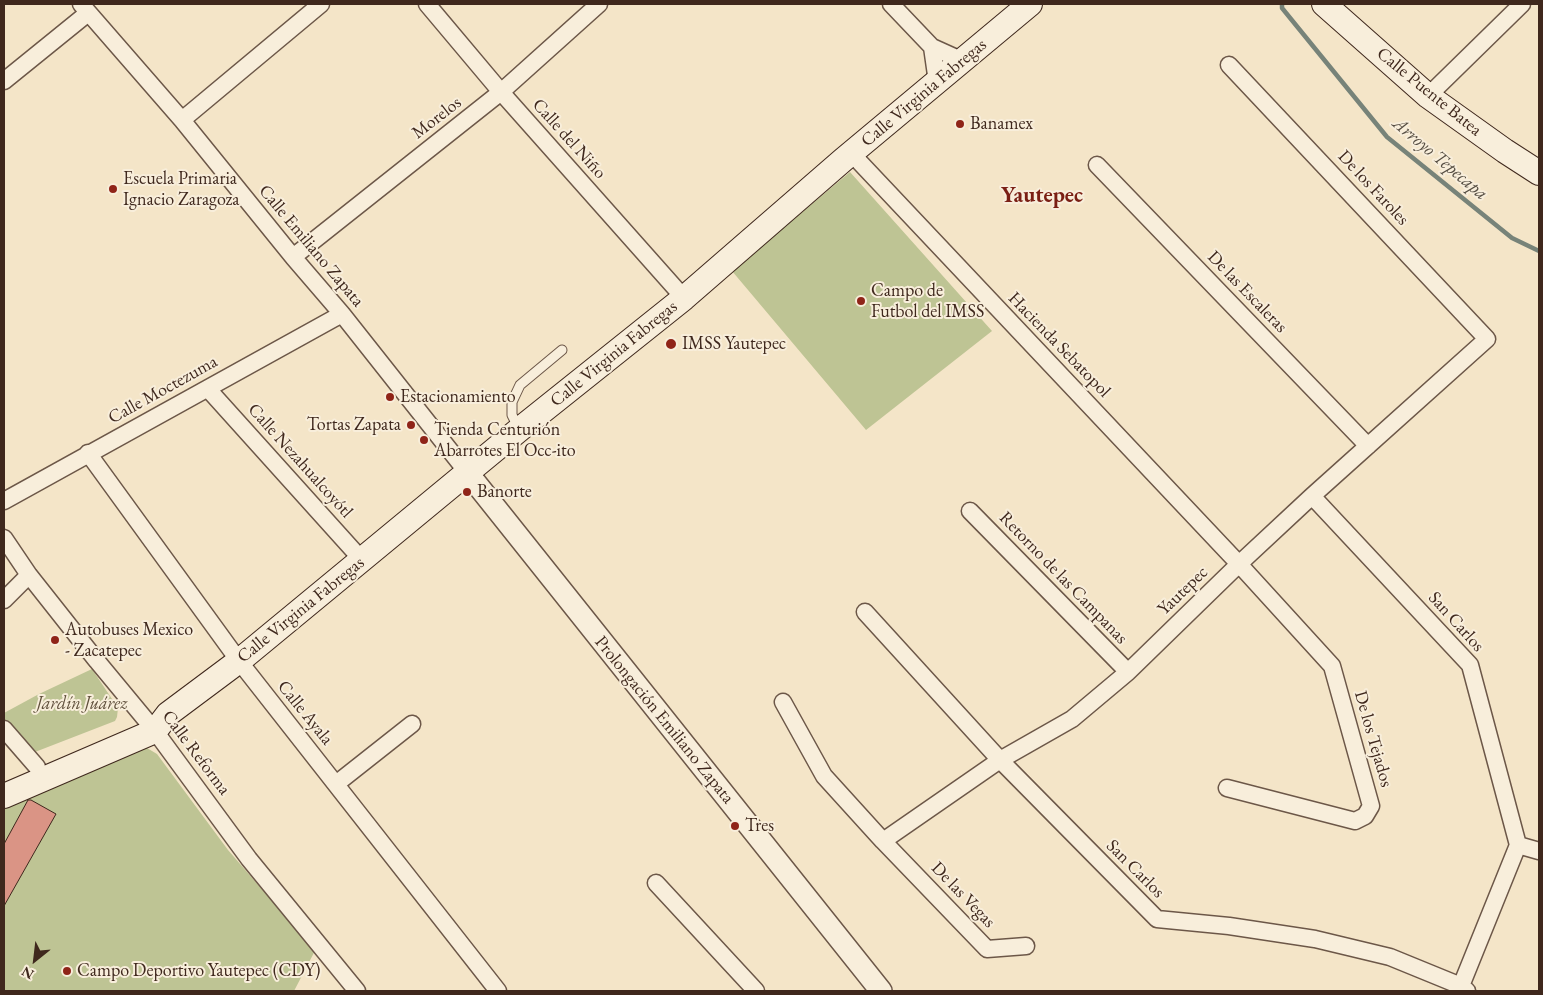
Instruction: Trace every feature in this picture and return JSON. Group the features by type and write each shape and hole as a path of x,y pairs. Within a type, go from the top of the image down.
{"main road":[{"name":"Calle Virginia Fabregas","path":"156,721 239,661 467,472 684,298 1030,4"},
{"name":"Calle Puente Batea","path":"1324,4 1428,96 1539,173"},
{"path":"4,782 117,732 156,721"},
{"path":"4,796 156,721"}],"street":[{"path":"182,120 321,4"},
{"name":"Calle del Niño","path":"427,4 501,92 684,298"},
{"name":"Morelos","path":"293,257 501,92 599,4"},
{"path":"891,4 932,48 963,61"},
{"path":"1428,96 1522,4"},
{"path":"4,81 85,8"},
{"name":"Calle Emiliano Zapata","path":"85,8 182,120 293,257 342,314 467,472"},
{"path":"932,48 937,82"},
{"name":"De los Faroles","path":"1229,65 1487,339"},
{"name":"Hacienda Sebatopol","path":"852,154 935,244 1240,564"},
{"name":"De las Escaleras","path":"1096,165 1368,446"},
{"name":"Calle Moctezuma","path":"4,501 342,314"},
{"name":"Yautepec","path":"883,841 1000,760 1072,719 1128,672 1312,496 1487,339"},
{"name":"Calle Nezahualcoyótl","path":"208,389 362,560"},
{"name":"Calle Ayala","path":"88,453 239,661 498,991"},
{"name":"Prolongación Emiliano Zapata","path":"467,472 880,991"},
{"name":"San Carlos","path":"1312,496 1470,665 1518,845"},
{"name":"Retorno de las Campanas","path":"970,511 1128,672"},
{"name":"Calle Reforma","path":"4,538 29,575 97,661 156,721 249,859 357,991"},
{"name":"De los Tejados","path":"1227,788 1355,821 1365,816 1372,806 1332,666 1240,564"},
{"path":"4,600 29,575"},
{"name":"San Carlos","path":"865,612 1000,760 1157,919 1229,926 1315,939 1390,957 1464,988"},
{"path":"783,702 824,776 883,841"},
{"path":"336,784 412,724"},
{"path":"4,729 37,766"},
{"name":"De las Vegas","path":"883,841 987,949 1026,946"},
{"path":"1464,988 1518,845 1539,850"},
{"path":"656,883 756,991"}],"lane":[{"path":"520,429 512,415 512,402 520,385 562,350"}],"green space":[{"name":"Campo de Futbol del IMSS","path":"850,172 992,331 866,430 732,271"},
{"name":"Jardín Juárez","path":"92,669 118,708 115,721 35,752 27,750 4,721 4,713"},
{"path":"142,745 157,754 228,850 291,923 318,945 294,991 4,991 4,796"}],"building":[{"path":"28,800 56,814 4,906 4,844"}],"waterway":[{"name":"Arroyo Tepecapa","path":"1282,4 1282,8 1387,137 1512,238 1539,251"}],"place":[{"name":"Banamex","path":"960,124"},
{"name":"Escuela Primaria Ignacio Zaragoza","path":"113,189"},
{"name":"Campo de Futbol del IMSS","path":"861,301"},
{"name":"IMSS Yautepec","path":"671,344"},
{"name":"Estacionamiento","path":"390,397"},
{"name":"Tortas Zapata","path":"411,425"},
{"name":"Tienda Centurión Abarrotes El Occ-ito","path":"424,440"},
{"name":"Banorte","path":"467,492"},
{"name":"Autobuses Mexico - Zacatepec","path":"55,640"},
{"name":"Tres","path":"735,826"},
{"name":"Campo Deportivo Yautepec (CDY)","path":"67,971"}],"district":[{"name":"Yautepec","path":"1042,196"}]}
